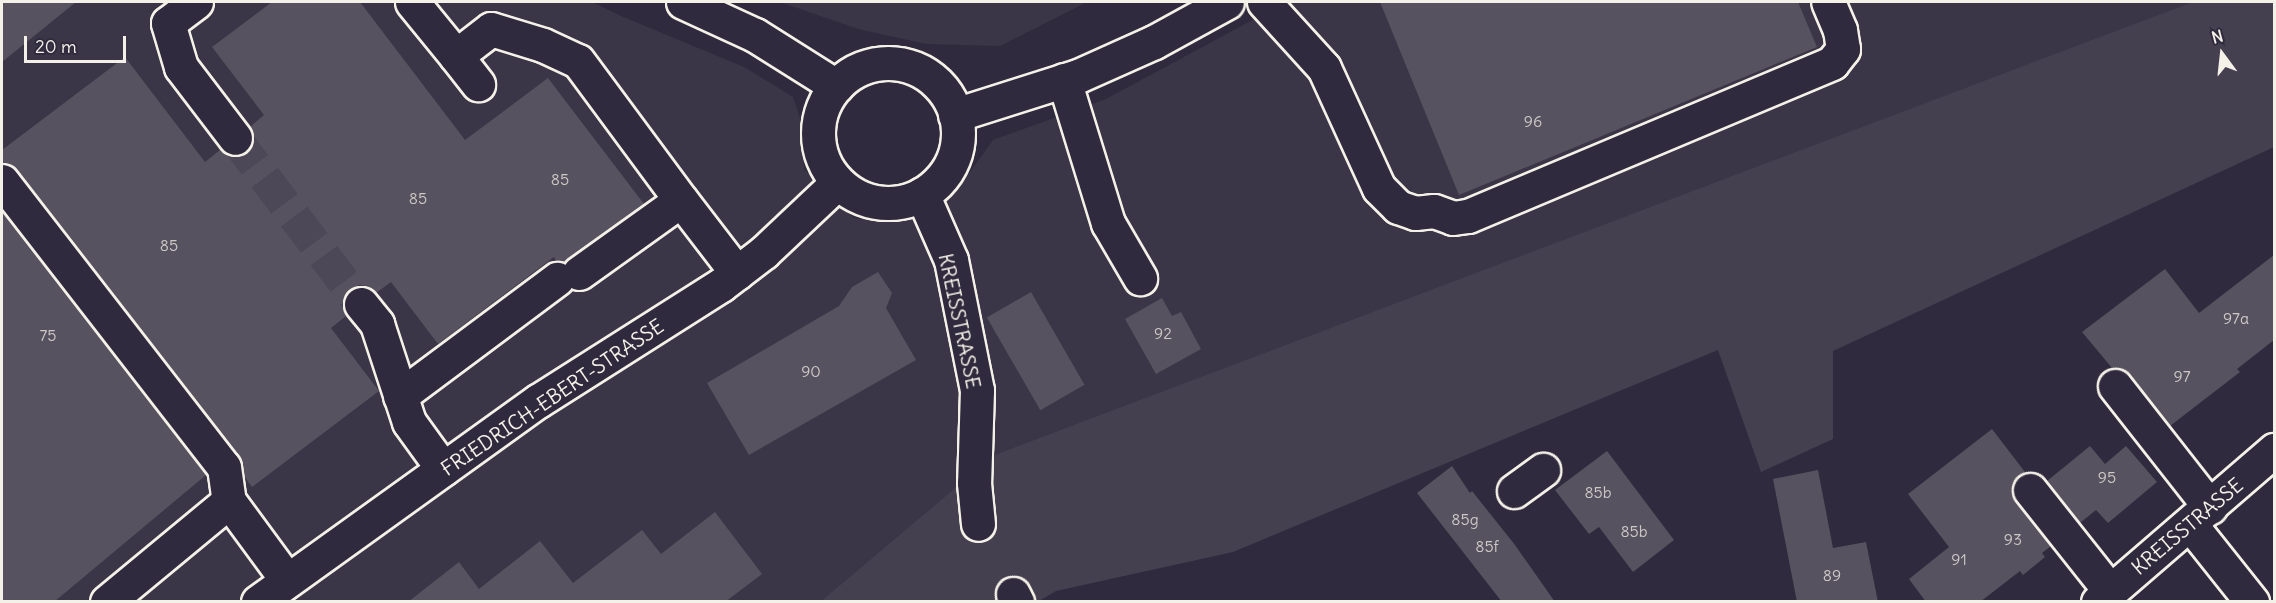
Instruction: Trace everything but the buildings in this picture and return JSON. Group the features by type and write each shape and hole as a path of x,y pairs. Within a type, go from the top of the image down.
{"street":[{"path":"412,2 478,84"},
{"path":"683,2 756,35 836,86"},
{"path":"955,115 1064,80 1154,42 1227,2"},
{"path":"1264,2 1324,68 1379,188 1398,207 1415,213 1434,211 1453,218 1468,216 1832,63 1843,49 1840,30 1828,2"},
{"path":"190,3 168,23 182,68 236,138"},
{"path":"456,56 491,29 543,45 578,61 737,273"},
{"path":"897,64 928,77 941,88 955,115 958,138 954,154 939,181 922,194 897,203 876,202 860,198 837,183 823,158 817,130 826,100 836,86 864,68 897,64"},
{"path":"1064,80 1108,222 1140,278"},
{"path":"2,180 224,467 229,501 287,580"},
{"name":"FRIEDRICH-EBERT-STRASSE","path":"258,602 538,401 737,273 764,252 837,183"},
{"name":"KREISSTRASSE","path":"922,194 951,260 977,390 974,483 978,524"},
{"path":"400,396 568,276 681,200"},
{"path":"361,304 377,324 409,422 443,469"},
{"path":"2115,386 2200,516 2252,602"},
{"name":"KREISSTRASSE","path":"2104,596 2200,516 2274,450"},
{"path":"1514,491 1542,470"},
{"path":"2030,490 2104,596"},
{"path":"107,602 229,501"}],"shaded area":[{"path":"2,2 592,2 744,67 793,97 806,137 804,169 854,218 884,222 926,213 965,179 993,140 1106,99 1286,2 2194,2 994,455 820,602 2,601"},
{"path":"780,2 1087,2 1000,46 926,44 858,29"},
{"path":"2193,2 2274,2 2274,147 1833,351 1833,439 1761,472 1718,350 1233,552 1056,591 1039,601 820,602 994,455"}],"tunnel":[{"path":"235,138 361,304"}]}
